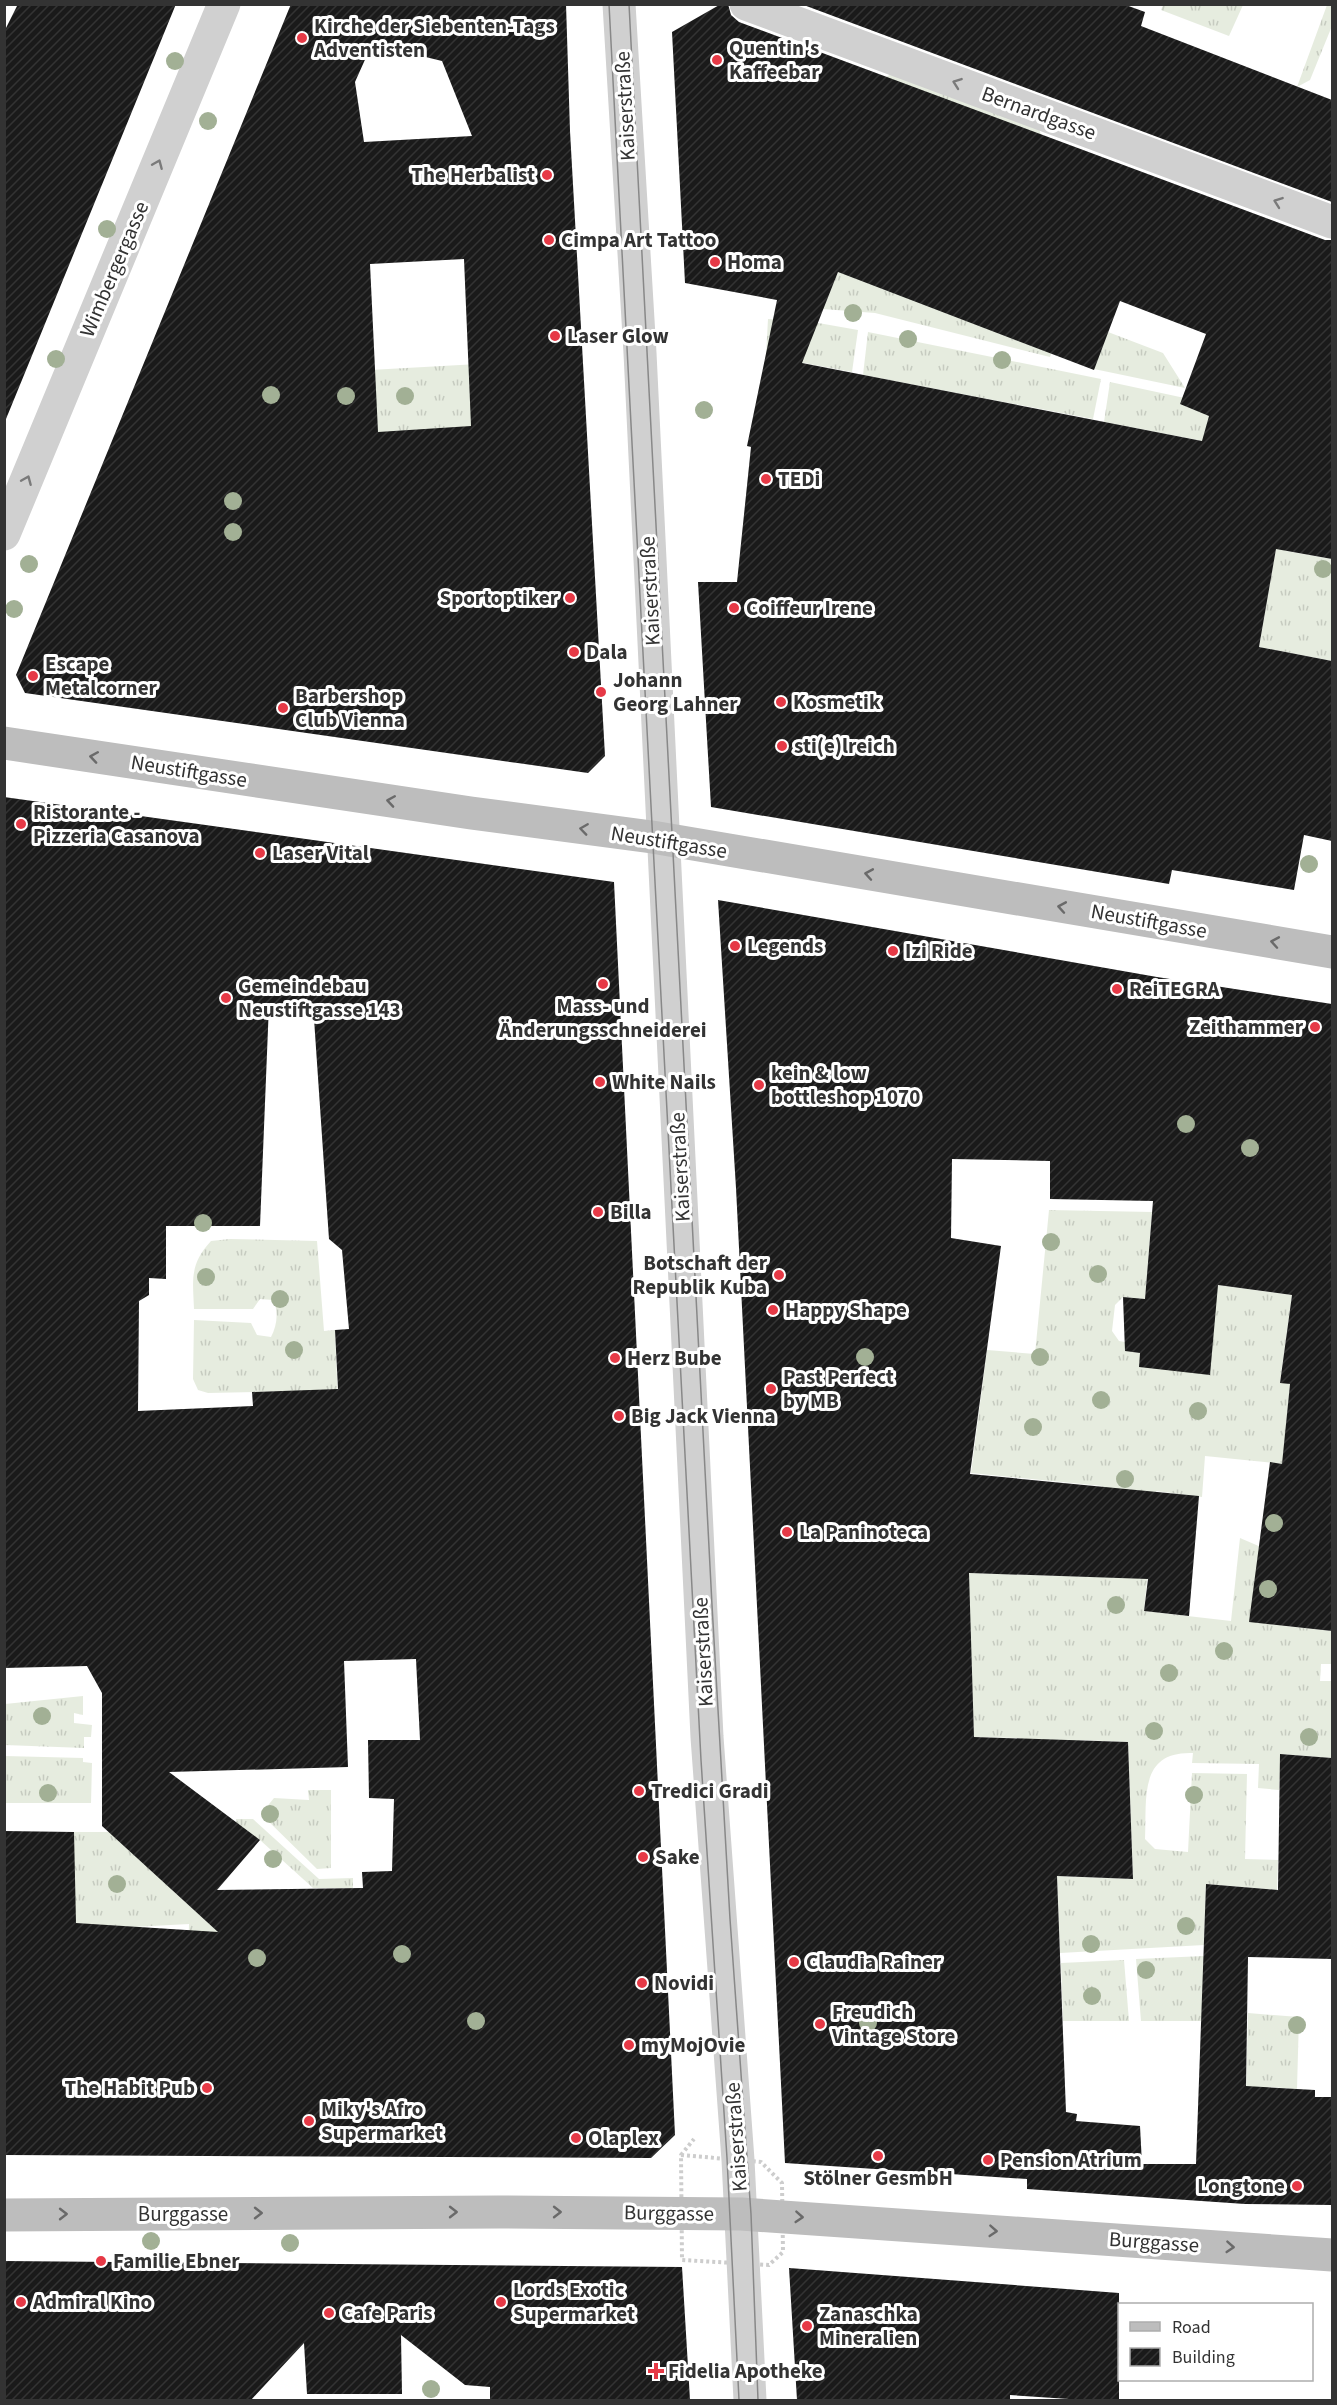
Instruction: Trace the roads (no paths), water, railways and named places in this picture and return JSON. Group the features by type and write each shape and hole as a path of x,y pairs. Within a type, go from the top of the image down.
{"main road":[{"name":"Neustiftgasse","path":"4,743 663,840 1332,952"},
{"name":"Burggasse","path":"4,2215 499,2212 741,2214 1332,2255"}],"street":[{"name":"Wimbergergasse","path":"4,534 224,4"},
{"name":"Kaiserstraße","path":"619,4 640,353 707,1737 741,2214 750,2400"},
{"name":"Bernardgasse","path":"746,4 1332,222"}],"tram line":[{"path":"609,4 701,1760 727,2158 739,2400"},
{"path":"629,4 712,1605 730,1919 751,2214 758,2400"}],"place":[{"name":"Kirche der Siebenten-Tags Adventisten","path":"302,38"},
{"name":"Quentin's Kaffeebar","path":"717,60"},
{"name":"The Herbalist","path":"547,175"},
{"name":"Cimpa Art Tattoo","path":"549,240"},
{"name":"Homa","path":"715,262"},
{"name":"Laser Glow","path":"555,336"},
{"name":"TEDi","path":"766,479"},
{"name":"Sportoptiker","path":"570,598"},
{"name":"Coiffeur Irene","path":"734,608"},
{"name":"Dala","path":"574,652"},
{"name":"Escape Metalcorner","path":"33,676"},
{"name":"Johann Georg Lahner","path":"601,692"},
{"name":"Kosmetik","path":"781,702"},
{"name":"Barbershop Club Vienna","path":"283,708"},
{"name":"sti(e)lreich","path":"782,746"},
{"name":"Ristorante - Pizzeria Casanova","path":"21,824"},
{"name":"Laser Vital","path":"260,853"},
{"name":"Legends","path":"735,946"},
{"name":"Izi Ride","path":"893,951"},
{"name":"Mass- und Änderungsschneiderei","path":"603,984"},
{"name":"ReiTEGRA","path":"1117,989"},
{"name":"Gemeindebau Neustiftgasse 143","path":"226,998"},
{"name":"Zeithammer","path":"1315,1027"},
{"name":"White Nails","path":"600,1082"},
{"name":"kein & low bottleshop 1070","path":"759,1085"},
{"name":"Billa","path":"598,1212"},
{"name":"Botschaft der Republik Kuba","path":"779,1275"},
{"name":"Happy Shape","path":"773,1310"},
{"name":"Herz Bube","path":"615,1358"},
{"name":"Past Perfect by MB","path":"771,1389"},
{"name":"Big Jack Vienna","path":"619,1416"},
{"name":"La Paninoteca","path":"787,1532"},
{"name":"Tredici Gradi","path":"639,1791"},
{"name":"Sake","path":"643,1857"},
{"name":"Claudia Rainer","path":"794,1962"},
{"name":"Novidi","path":"642,1983"},
{"name":"Freudich Vintage Store","path":"820,2024"},
{"name":"myMojOvie","path":"629,2045"},
{"name":"The Habit Pub","path":"207,2088"},
{"name":"Miky's Afro Supermarket","path":"309,2121"},
{"name":"Olaplex","path":"576,2138"},
{"name":"Stölner GesmbH","path":"878,2156"},
{"name":"Pension Atrium","path":"988,2160"},
{"name":"Longtone","path":"1297,2186"},
{"name":"Familie Ebner","path":"101,2261"},
{"name":"Admiral Kino","path":"21,2302"},
{"name":"Lords Exotic Supermarket","path":"501,2302"},
{"name":"Cafe Paris","path":"329,2313"},
{"name":"Zanaschka Mineralien","path":"807,2326"},
{"name":"Fidelia Apotheke","path":"656,2371"}]}
